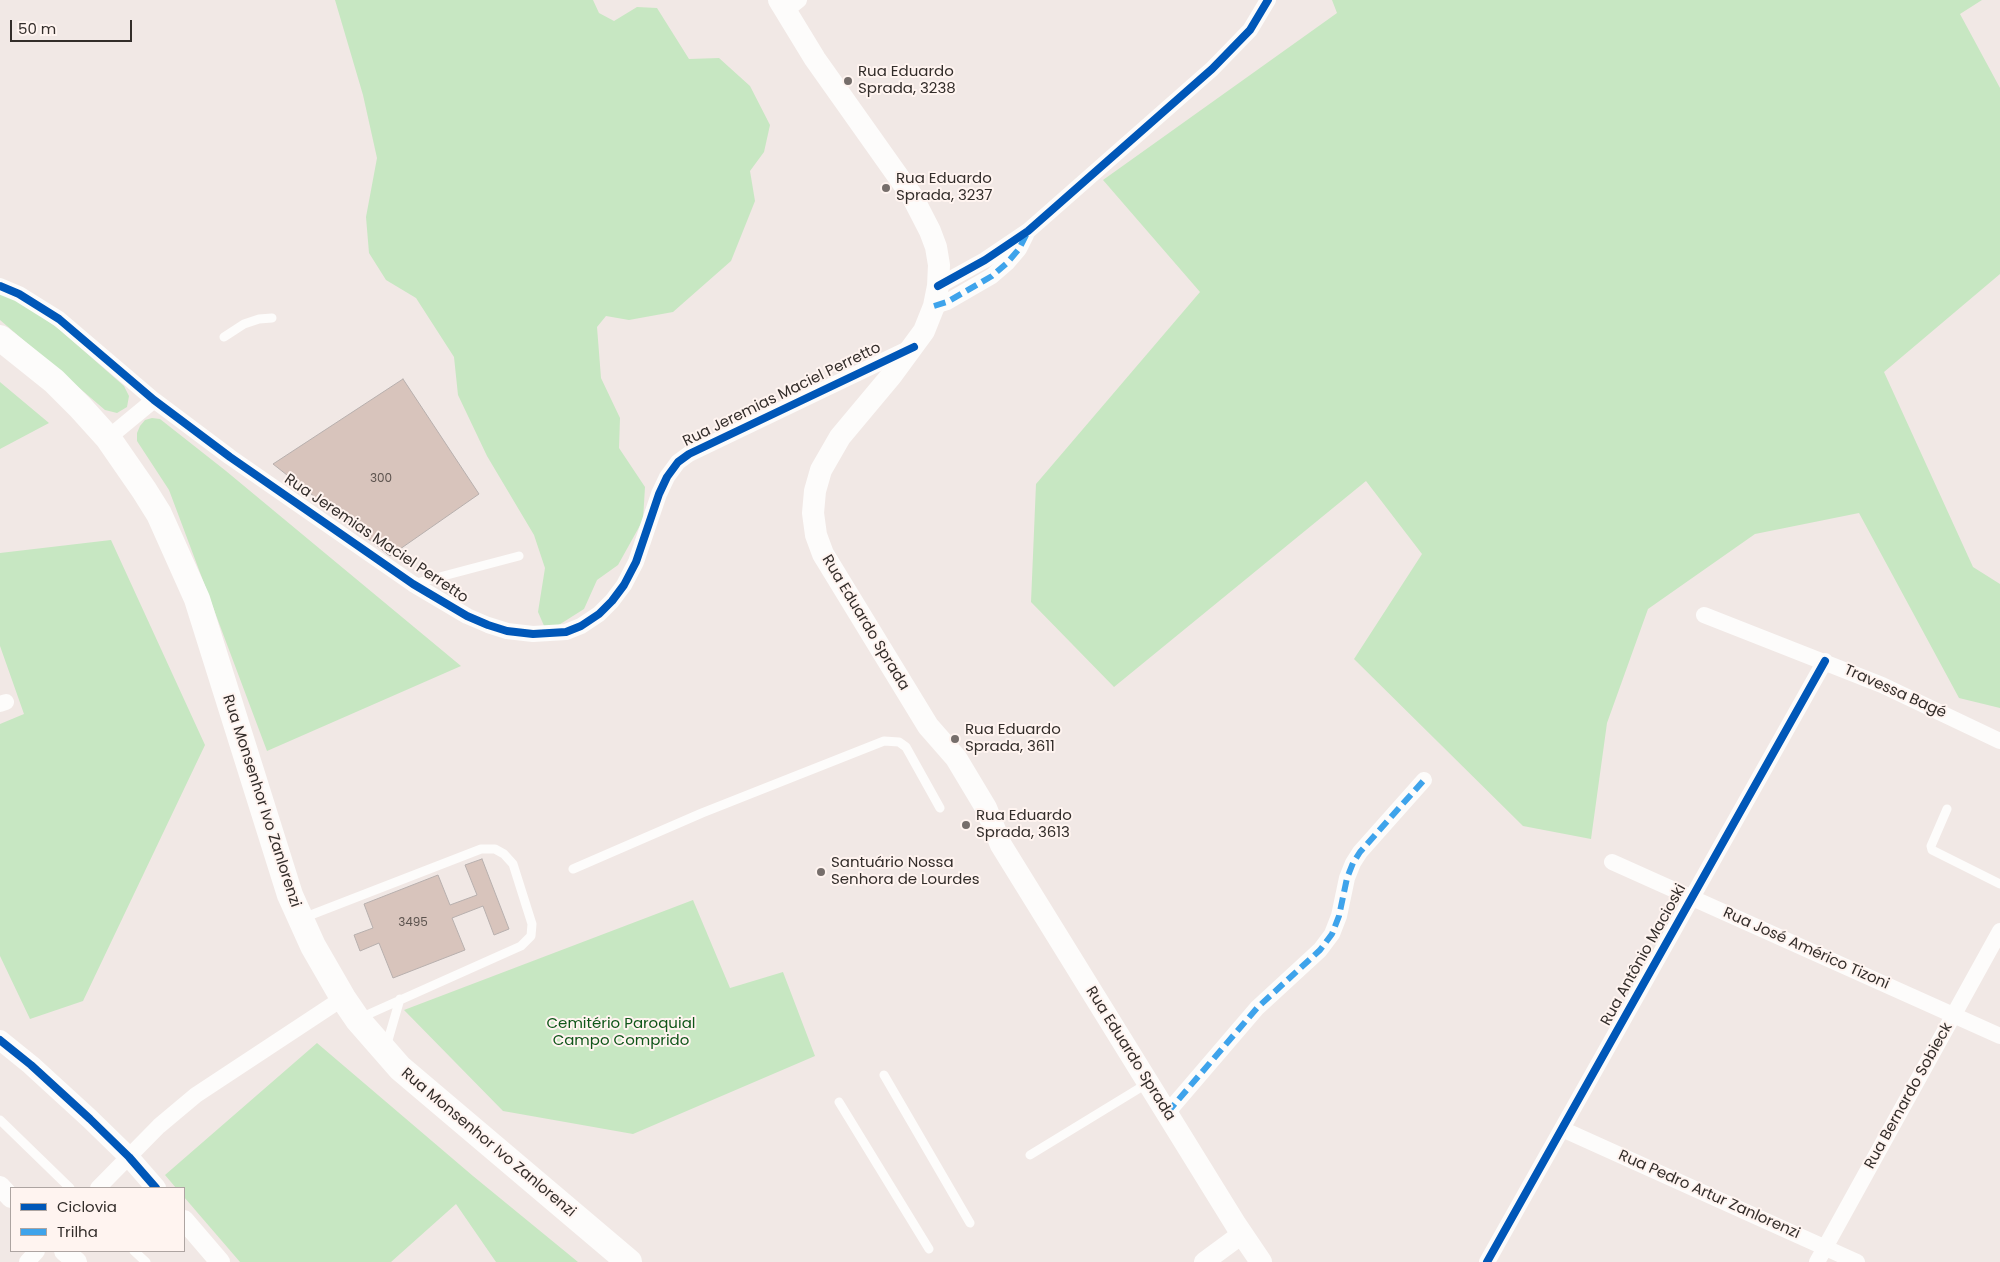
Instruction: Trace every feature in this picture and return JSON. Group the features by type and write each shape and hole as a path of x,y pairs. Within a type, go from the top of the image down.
{"main road":[{"name":"Rua Eduardo Sprada","path":"788,4 815,59 921,212 936,247 939,266 936,296 924,331 914,347 840,438 821,470 815,491 813,513 816,535 831,568 928,726 961,766 986,808 1001,845 1261,1262"},
{"name":"Rua Monsenhor Ivo Zanlorenzi","path":"0,338 54,381 80,407 108,438 159,514 187,575 205,623 279,864 300,919 326,970 343,998 358,1020 385,1052 421,1087 629,1262"}],"street":[{"path":"936,296 1028,231 1212,69 1250,30 1268,0"},
{"name":"Rua Jeremias Maciel Perretto","path":"0,286 26,297 60,319 154,400 238,463 413,584 467,616 507,631 549,634 566,632 599,614 624,585 636,562 666,477 678,462 702,446 914,347"},
{"path":"108,438 154,400"},
{"name":"Travessa Bagé","path":"1704,615 1882,685 2000,741"},
{"name":"Rua Antônio Macioski","path":"1487,1262 1825,661"},
{"path":"1167,1113 1252,1013 1320,950 1332,934 1339,916 1347,878 1353,863 1360,852 1424,780"},
{"name":"Rua José Américo Tizoni","path":"1612,862 2000,1036"},
{"name":"Rua Bernardo Sobieck","path":"1821,1255 2000,931"},
{"path":"99,1187 159,1126 196,1095 343,998"},
{"path":"0,1040 61,1092 129,1156 155,1187"},
{"name":"Rua Pedro Artur Zanlorenzi","path":"1562,1129 1821,1255 1857,1262"},
{"path":"0,1186 10,1197"},
{"path":"185,1221 220,1262"},
{"path":"1204,1262 1242,1234"},
{"path":"27,1262 37,1252"},
{"path":"65,1252 77,1262"}],"lane":[{"path":"224,337 244,324 259,319 272,318"},
{"path":"413,584 519,556"},
{"path":"573,869 712,810 884,741 899,742 906,747 940,808"},
{"path":"1947,809 1931,846 1932,850 2000,884"},
{"path":"300,919 481,849 496,849 504,854 513,864 532,924 531,936 521,946 358,1020"},
{"path":"385,1052 400,1000"},
{"path":"884,1075 970,1223"},
{"path":"1030,1155 1148,1082"},
{"path":"838,1102 929,1249"},
{"path":"0,1120 69,1187"},
{"path":"135,1252 146,1262"}],"green space":[{"path":"335,0 593,0 599,13 614,21 637,7 657,8 689,59 719,58 750,86 770,125 764,152 750,171 755,201 731,261 673,312 629,320 606,316 597,327 601,378 620,418 619,448 645,487 643,520 618,565 597,580 584,609 554,628 545,628 538,612 545,568 534,535 487,456 458,395 454,357 416,298 386,280 369,253 366,217 377,158 363,95"},
{"path":"1332,0 1982,0 1960,14 2000,88 2000,274 1884,372 1973,567 2000,584 2000,708 1959,698 1859,513 1755,534 1648,609 1607,723 1591,839 1523,826 1354,659 1422,554 1366,481 1114,687 1031,602 1036,484 1200,292 1103,180 1337,13"},
{"path":"0,294 18,300 59,329 124,386 129,396 127,407 117,413 105,410 0,320"},
{"path":"0,382 49,423 0,449"},
{"path":"152,418 160,419 226,471 461,666 267,751 169,490 137,441 137,433 140,426 145,420"},
{"path":"111,540 205,745 83,1001 30,1019 0,956 0,724 24,714 0,646 0,553"},
{"name":"Cemitério Paroquial Campo Comprido","path":"693,900 730,988 783,972 815,1056 633,1134 503,1111 404,1010"},
{"path":"317,1043 473,1176 578,1262 496,1262 456,1204 391,1262 240,1262 185,1198 185,1187 175,1187 165,1175"}],"building":[{"path":"403,379 479,494 390,556 273,464"},
{"path":"482,859 509,929 494,935 483,906 452,918 465,950 393,978 379,943 360,951 354,935 373,928 364,904 438,875 450,905 477,895 465,865"}],"marked path":[{"path":"934,306 947,302 992,276 1019,249 1027,233"},
{"path":"1167,1113 1257,1008 1320,950 1332,934 1339,916 1347,878 1353,863 1360,852 1424,780"}],"cycle path":[{"path":"938,286 985,260 1028,231 1212,69 1250,30 1268,0"},
{"path":"0,286 19,294 59,319 154,400 230,457 413,584 467,616 488,625 507,631 533,634 566,632 581,626 599,614 612,601 624,585 636,562 659,494 667,477 678,462 689,454 914,347"},
{"path":"1487,1262 1825,661"},
{"path":"0,1040 31,1065 90,1119 129,1157 155,1187"}],"place":[{"name":"Rua Eduardo Sprada, 3238","path":"848,81"},
{"name":"Rua Eduardo Sprada, 3237","path":"886,188"},
{"name":"Rua Eduardo Sprada, 3611","path":"955,739"},
{"name":"Rua Eduardo Sprada, 3613","path":"966,825"},
{"name":"Santuário Nossa Senhora de Lourdes","path":"821,872"}]}
